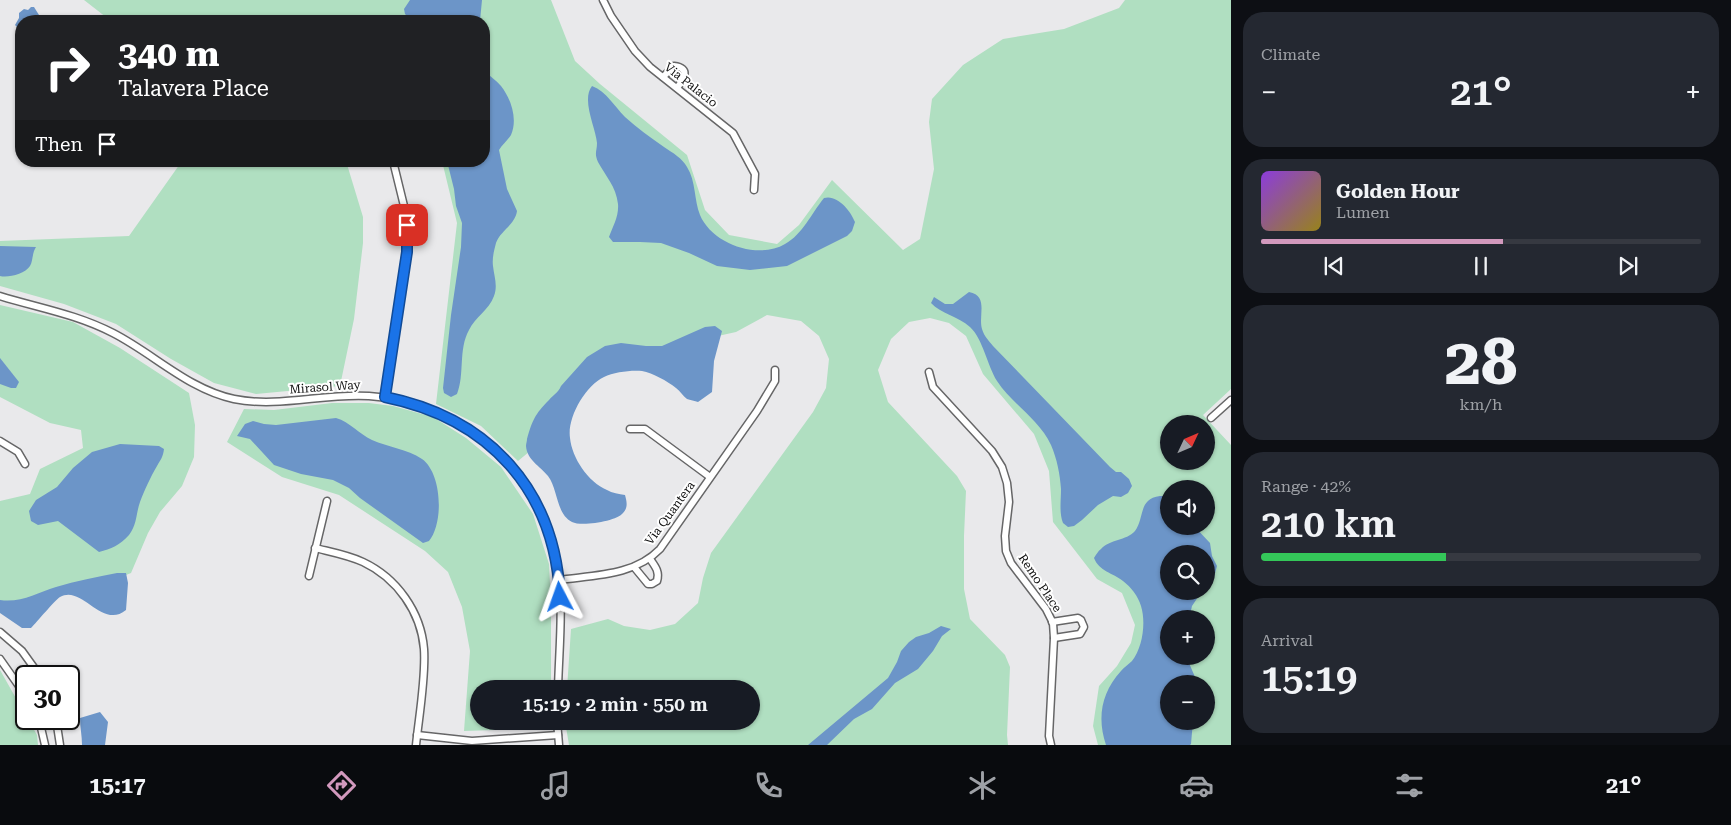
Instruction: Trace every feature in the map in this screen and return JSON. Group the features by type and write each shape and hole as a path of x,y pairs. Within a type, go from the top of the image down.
{"street":[{"name":"Via Palacio","path":"603,0 635,51 650,67 732,133 755,174 754,190"},
{"path":"663,77 674,66 680,68 684,76 677,88"},
{"path":"385,397 408,239 405,210 394,167"},
{"name":"Mirasol Way","path":"0,296 55,310 95,324 135,345 194,384 213,393 234,399 263,402 350,395 385,397 420,406 450,418 474,433 499,453 522,480 538,508 550,538 559,580 558,680"},
{"name":"Via Quantera","path":"559,580 624,570 650,559 660,549 757,411 775,381 775,370"},
{"name":"Remo Place","path":"929,372 933,387 992,451 1002,467 1007,483 1009,502 1005,536 1006,551 1010,563 1046,609 1052,622 1054,638 1049,736 1051,745"},
{"path":"1214,415 1231,400"},
{"name":"Via Quantera","path":"630,429 645,429 710,477"},
{"path":"0,441 18,452 25,464"},
{"path":"308,576 327,502"},
{"path":"315,548 348,556 372,567 401,592 414,612 422,635 424,657 416,745"},
{"path":"634,567 648,584 652,584 657,581 658,576 656,567 650,559"},
{"path":"1052,622 1078,618 1081,620 1084,628 1080,634 1054,638"},
{"path":"0,632 22,651 32,665"},
{"path":"0,660 15,681"},
{"path":"42,730 45,745"},
{"path":"58,730 60,745"},
{"path":"558,730 559,745"},
{"path":"417,735 472,741 558,735"}],"green space":[{"path":"84,0 551,0 575,61 600,84 687,155 705,210 729,235 777,244 799,225 832,180 903,250 920,239 934,169 929,122 932,99 963,65 1003,39 1064,29 1119,8 1125,0 1231,0 1231,389 1203,415 1160,415 1160,470 1215,470 1215,428 1231,445 1231,745 1098,745 1093,726 1099,686 1117,666 1131,643 1135,625 1122,593 1097,579 1053,522 1049,471 1034,434 983,374 966,336 949,323 930,318 909,322 891,339 878,370 888,402 957,476 966,491 964,589 970,619 1005,655 1010,667 1008,745 569,745 566,730 760,730 760,680 568,680 571,629 608,619 624,626 650,630 675,624 698,603 711,553 813,412 826,388 829,359 819,336 801,321 767,315 736,332 623,357 573,392 541,442 518,461 481,426 436,404 457,223 443,167 490,167 490,15 103,15"},
{"path":"178,167 348,167 363,217 363,243 354,319 340,386 256,394 214,383 171,359 116,324 64,304 0,286 0,241 129,236"},
{"path":"0,305 73,322 120,348 189,393 195,425 194,457 182,486 160,512 148,533 131,573 109,582 0,607 0,501 30,494 40,469 83,448 81,430 50,423 0,397"},
{"path":"332,403 369,403 393,406 433,417 466,438 501,467 533,514 549,564 551,680 470,680 470,730 493,730 464,731 470,651 462,607 448,572 425,551 339,495 282,477 227,442 244,409 274,410"},
{"path":"0,670 15,697 15,730 34,730 38,745 0,745"}],"water":[{"path":"410,0 482,0 481,15 406,15 404,9"},
{"path":"34,7 39,15 19,15 24,9 28,10"},
{"path":"490,76 501,86 508,97 514,116 511,135 499,150 507,189 517,211 516,216 496,243 493,254 496,284 494,296 472,325 466,338 457,394 451,397 444,393 443,388 461,247 462,223 456,206 448,167 490,167"},
{"path":"592,86 606,96 634,125 683,161 692,178 700,215 706,225 725,241 749,250 774,249 797,235 824,198 829,197 843,204 850,213 855,222 852,231 847,236 787,266 750,270 717,266 661,243 613,242 609,237 617,217 618,204 613,187 596,156 597,143 588,106 589,92"},
{"path":"0,246 36,247 28,269 16,275 0,276"},
{"path":"969,292 975,294 981,302 982,329 993,346 1110,467 1116,472 1121,472 1129,479 1132,486 1128,493 1121,497 1113,496 1098,505 1074,526 1068,527 1063,523 1057,461 1046,436 1033,419 1010,397 997,381 982,345 970,327 931,303 934,297 945,304 953,304"},
{"path":"715,326 722,331 714,361 712,392 698,402 687,399 664,380 642,371 608,375 597,381 584,395 571,421 571,446 582,468 593,481 609,491 625,495 627,502 625,511 614,518 583,524 572,522 563,513 548,476 531,459 527,451 527,439 532,422 540,409 587,357 605,346 621,343 662,346 705,327"},
{"path":"0,358 19,382 16,388 0,384"},
{"path":"336,418 346,422 372,440 404,450 422,459 429,466 437,486 439,511 434,533 429,541 423,543 349,488 333,480 301,474 274,465 250,439 237,436 245,424 253,421 276,425"},
{"path":"120,444 159,446 164,449 162,458 142,498 134,527 129,535 119,544 99,552 58,521 38,525 31,521 29,511 36,500 57,487 73,468 92,452"},
{"path":"1160,496 1160,535 1202,535 1210,543 1210,545 1160,545 1160,600 1196,600 1191,610 1160,610 1160,665 1190,665 1194,675 1160,675 1160,730 1192,730 1191,744 1106,745 1102,725 1105,697 1114,679 1132,661 1139,649 1143,619 1140,602 1136,595 1126,583 1099,566 1094,558 1109,543 1127,537 1135,531 1145,505 1153,498"},
{"path":"117,573 126,573 128,583 126,610 117,615 109,615 76,596 68,595 60,597 31,628 22,628 0,613 0,600 22,599 64,585"},
{"path":"941,626 951,629 942,636 933,651 918,669 895,683 872,709 854,719 827,745 808,745 888,678 901,651 909,642"},
{"path":"100,712 108,722 105,745 82,745 80,718"}],"route":[{"path":"407,225 407,252 385,397 420,406 450,418 486,442 511,466 532,495 544,521 557,565 560,597"}]}
